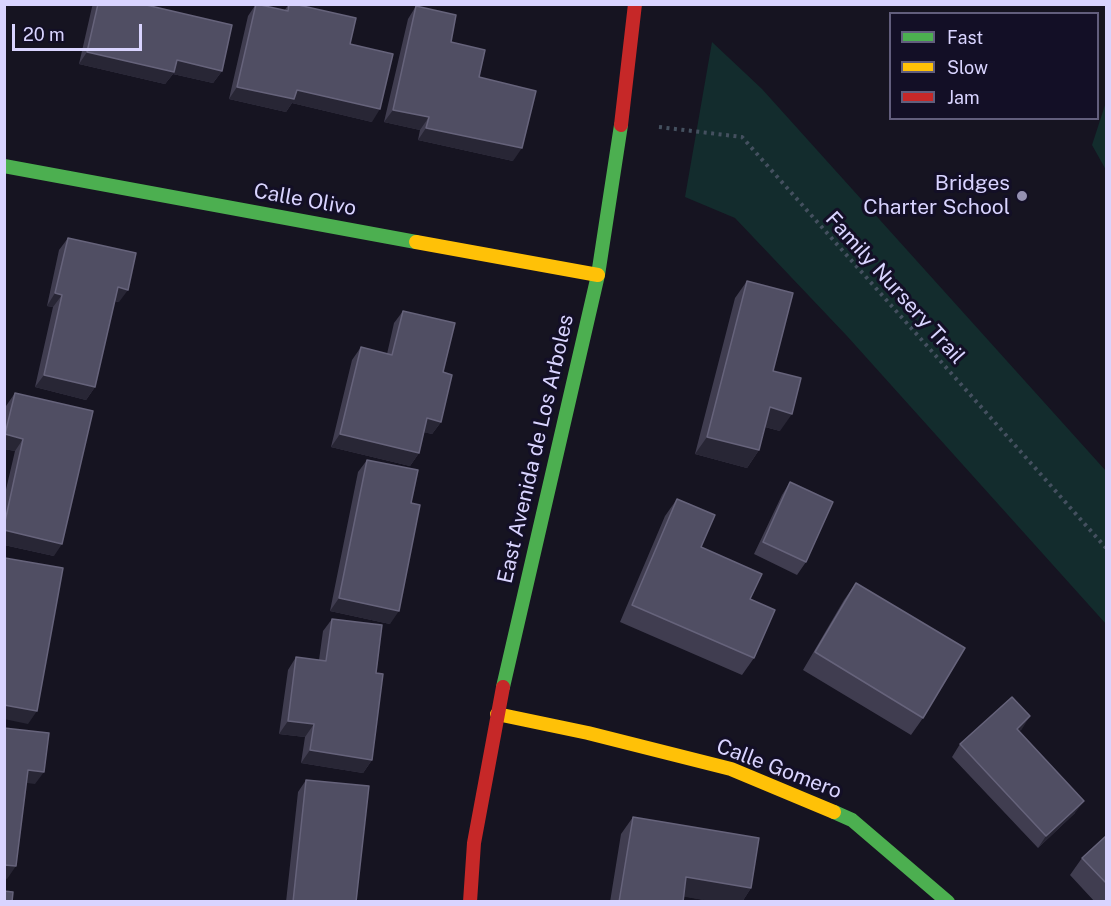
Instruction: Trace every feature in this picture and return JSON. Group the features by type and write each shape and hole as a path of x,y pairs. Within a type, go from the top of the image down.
{"street":[{"name":"East Avenida de Los Arboles","path":"470,902 474,843 497,714 598,275 622,122 635,4"},
{"name":"Calle Olivo","path":"4,166 598,275"},
{"name":"Calle Gomero","path":"497,714 588,733 731,769 852,820 948,902"}],"path":[{"name":"Family Nursery Trail","path":"622,122 742,137 1107,548"}],"green space":[{"path":"712,42 762,89 1106,471 1106,624 847,336 735,218 685,197"},
{"path":"1106,102 1106,170 1092,145"}],"building":[{"path":"98,4 142,4 232,25 222,71 177,60 174,72 87,52"},
{"path":"256,4 288,11 289,4 294,4 356,18 350,44 393,54 380,109 297,90 294,99 237,87"},
{"path":"416,6 456,15 451,42 485,50 479,77 536,91 522,148 426,128 429,117 393,110"},
{"path":"68,238 136,253 128,290 118,287 95,387 44,375 62,295 55,293"},
{"path":"747,281 793,293 773,371 801,378 792,414 770,407 759,450 707,437"},
{"path":"403,311 455,323 443,372 452,375 441,422 427,418 419,453 340,434 361,347 392,355"},
{"path":"15,393 93,411 62,544 4,530 23,439 5,434"},
{"path":"367,460 418,470 411,503 420,505 399,611 339,598"},
{"path":"790,482 833,502 806,562 763,542"},
{"path":"677,499 715,515 701,547 762,574 750,599 775,610 754,658 632,605"},
{"path":"5,558 63,568 37,711 4,705"},
{"path":"856,583 965,648 923,718 815,652"},
{"path":"332,619 382,625 376,673 383,674 372,760 310,750 314,724 288,721 296,657 326,661"},
{"path":"1012,697 1030,716 1017,729 1084,801 1046,836 960,744"},
{"path":"4,728 49,733 44,772 28,770 16,866 4,865"},
{"path":"306,780 369,786 356,902 293,902"},
{"path":"633,817 759,838 751,888 686,877 683,902 619,902"},
{"path":"1107,835 1107,884 1082,858"},
{"path":"4,891 13,892 12,902 4,902"}],"traffic: fast":[{"path":"503,687 598,275 621,125"},
{"path":"4,166 416,242"},
{"path":"834,812 852,820 948,902"}],"traffic: slow":[{"path":"416,242 598,275"},
{"path":"497,714 588,733 731,769 834,812"}],"traffic: jam":[{"path":"621,125 635,4"},
{"path":"470,902 474,843 503,687"}],"place":[{"name":"Bridges Charter School","path":"1022,196"}]}
